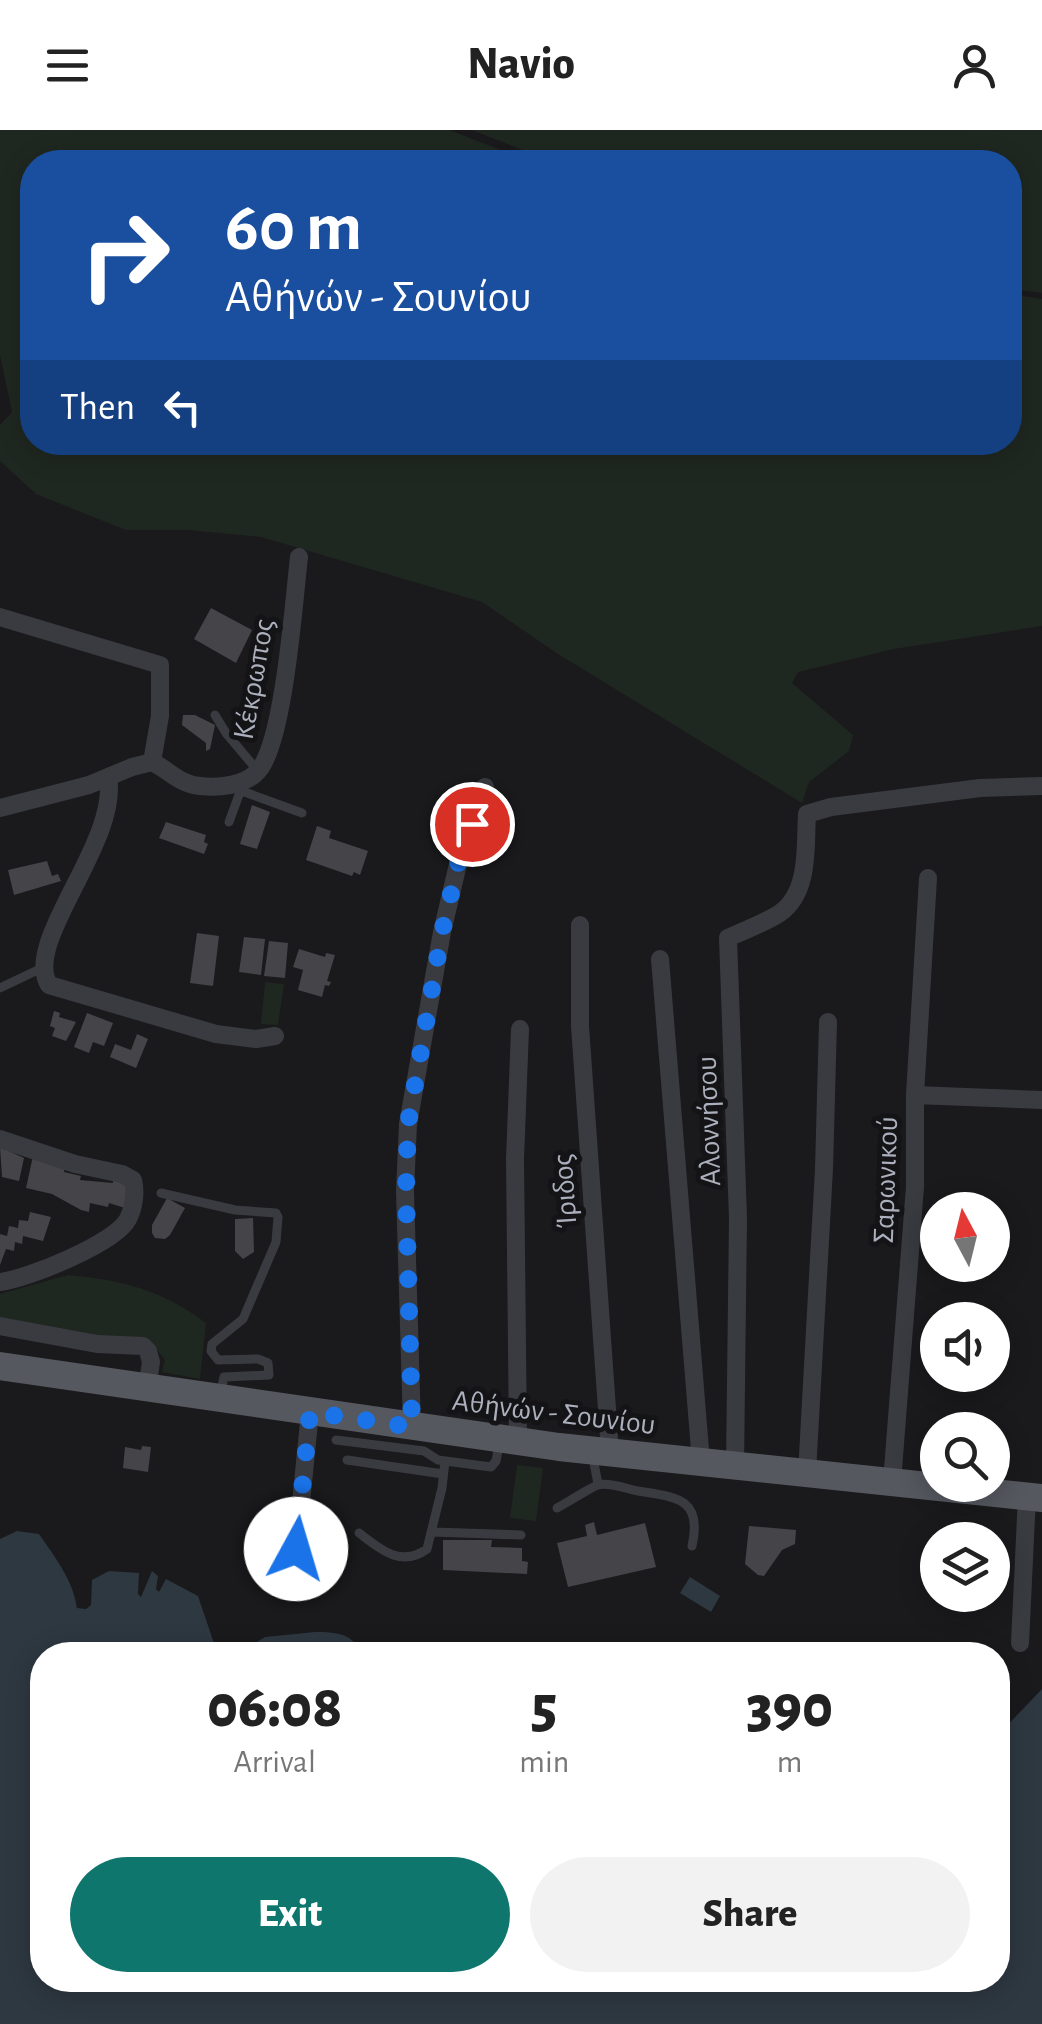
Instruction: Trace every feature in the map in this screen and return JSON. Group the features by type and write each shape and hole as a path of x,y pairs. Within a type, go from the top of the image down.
{"main road":[{"name":"Αθήνών - Σουνίου","path":"0,1366 509,1440 1034,1497"}],"street":[{"name":"Κέκρωπος","path":"234,789 258,771 270,752 286,673 299,557"},
{"path":"0,616 160,665 160,716 152,762"},
{"path":"0,808 52,796 152,762"},
{"path":"152,762 171,778 198,786 234,789"},
{"path":"108,778 110,804 103,826 54,926 42,968 48,986 216,1034 256,1039 275,1036"},
{"name":"Αλοννήσου","path":"735,1466 738,1218 728,938 781,912 794,896 801,883 807,814 831,807 980,788 1042,786"},
{"path":"412,1427 408,1124 442,932 459,860 484,787"},
{"name":"Σαρωνικού","path":"892,1482 915,1188 915,1094 928,878"},
{"name":"Ίριδος","path":"580,925 580,1026 601,1451"},
{"name":"Αλοννήσου","path":"660,959 701,1462"},
{"path":"807,1473 828,1022"},
{"path":"509,1440 520,1029"},
{"path":"915,1094 1042,1100"},
{"path":"0,1139 75,1164 122,1174 133,1180 136,1191 128,1220 118,1231 52,1267 0,1282"},
{"path":"0,1326 97,1344 143,1346 151,1362 146,1389"},
{"path":"293,1583 310,1412"},
{"path":"1020,1643 1034,1497"}],"lane":[{"path":"215,715 258,771"},
{"path":"229,822 234,789 302,813"},
{"path":"0,988 42,968"},
{"path":"161,1192 234,1210 267,1211 278,1217 276,1242 244,1318 212,1344 211,1351 218,1360 258,1359 268,1363 269,1375 224,1377 219,1400"},
{"path":"336,1440 424,1451 444,1461 491,1466 509,1440"},
{"path":"598,1484 601,1451"},
{"path":"346,1460 444,1474"},
{"path":"358,1532 380,1550 407,1559 427,1550 444,1461"},
{"path":"557,1508 598,1484 682,1499 694,1520 692,1546"},
{"path":"433,1532 521,1535"}],"shaded area":[{"path":"0,130 449,130 501,150 20,150 20,455 1022,455 1022,296 1042,299 1042,626 894,649 798,672 792,683 853,735 849,751 809,782 802,803 558,654 482,602 261,537 188,530 126,530 36,494 0,461 0,425 12,412 0,355"},
{"path":"472,130 1042,130 1042,293 1022,290 1022,150 523,150"},
{"path":"265,982 284,984 278,1025 261,1024"},
{"path":"68,1275 141,1288 174,1302 206,1323 200,1379 162,1372 165,1360 150,1341 0,1320 0,1294"},
{"path":"517,1465 543,1468 536,1521 510,1518"},
{"path":"17,1531 39,1534 67,1578 77,1608 91,1605 92,1580 109,1571 139,1573 141,1597 152,1571 158,1576 159,1592 166,1579 198,1596 214,1642 30,1642 30,1992 1010,1992 1010,1722 1042,1689 1042,2024 0,2024 0,1539"},
{"path":"690,1577 720,1596 711,1612 680,1593"},
{"path":"337,1633 354,1642 257,1642 265,1637"}],"building":[{"path":"211,608 252,630 236,663 194,639"},
{"path":"183,715 195,715 215,725 210,749 206,751 206,743 182,725"},
{"path":"252,805 270,812 257,849 240,844"},
{"path":"166,822 206,835 204,854 159,838"},
{"path":"317,826 331,831 329,838 368,851 360,875 354,872 352,876 306,860"},
{"path":"47,861 52,876 58,874 61,881 14,895 8,870"},
{"path":"197,933 219,936 213,986 190,983"},
{"path":"244,937 265,939 261,975 239,972"},
{"path":"269,941 288,943 285,978 264,976"},
{"path":"299,949 325,957 326,953 335,955 327,981 331,982 325,985 322,997 298,990 303,970 293,967"},
{"path":"54,1011 60,1013 59,1017 76,1022 66,1041 52,1036"},
{"path":"87,1013 113,1023 104,1046 93,1042 89,1053 74,1047"},
{"path":"137,1034 148,1039 136,1068 110,1057 115,1044 131,1050"},
{"path":"0,1147 24,1158 19,1181 2,1177"},
{"path":"33,1156 65,1167 64,1172 81,1176 80,1180 113,1183 113,1178 131,1182 125,1208 90,1203 89,1212 52,1194 26,1188"},
{"path":"167,1198 185,1208 170,1235 155,1238 152,1225"},
{"path":"30,1212 51,1217 43,1241 23,1236 22,1244 15,1242 14,1251 6,1249 0,1265 0,1234 7,1236 9,1226 18,1228 19,1220 28,1221"},
{"path":"253,1218 254,1252 243,1259 235,1251 235,1219"},
{"path":"142,1446 151,1447 148,1472 123,1468 125,1447 141,1450"},
{"path":"267,1509 286,1511 286,1517 295,1518 293,1530 265,1523"},
{"path":"594,1522 597,1535 645,1523 656,1567 568,1587 557,1543 587,1536 585,1525"},
{"path":"749,1526 796,1530 795,1544 782,1550 764,1576 745,1564"},
{"path":"443,1540 492,1540 491,1547 522,1548 522,1561 528,1562 527,1574 443,1570"}],"route":[{"path":"296,1549 310,1412 412,1427 408,1124 442,932 472,824"}]}
